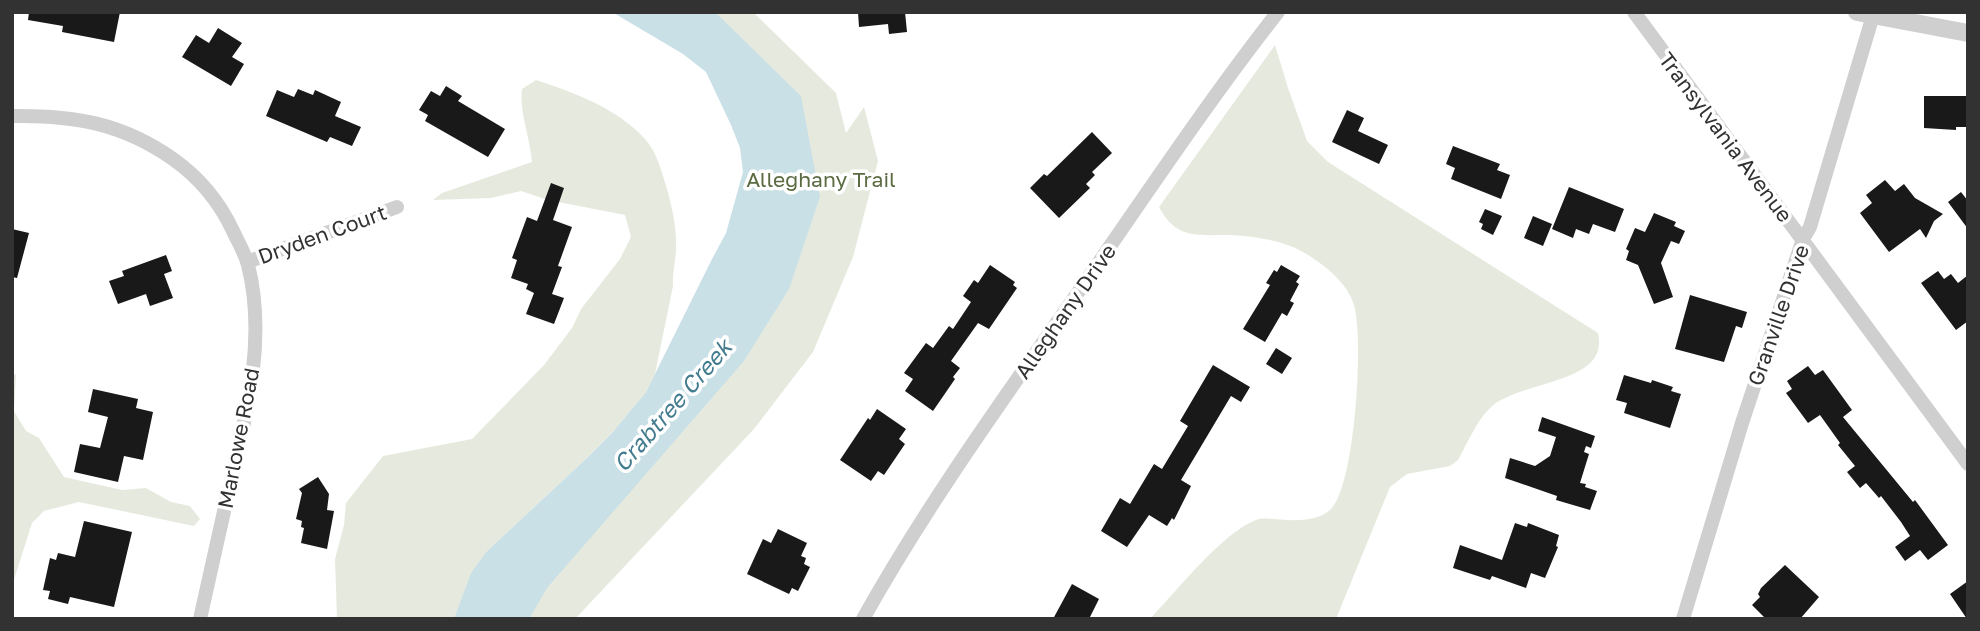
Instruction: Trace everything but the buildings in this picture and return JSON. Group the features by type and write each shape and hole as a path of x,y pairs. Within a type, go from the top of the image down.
{"street":[{"name":"Alleghany Drive","path":"863,619 898,556 963,457 1197,121 1279,12"},
{"name":"Transylvania Avenue","path":"1634,12 1968,464"},
{"name":"Granville Drive","path":"1683,619 1742,423 1803,239 1810,227 1868,13"},
{"path":"1868,13 1968,33"},
{"name":"Marlowe Road","path":"12,116 88,120 120,130 156,147 193,173 222,209 247,262 255,300 255,342 247,413 200,619"},
{"name":"Dryden Court","path":"247,262 397,206"}],"green space":[{"name":"Alleghany Trail","path":"653,12 753,12 836,93 846,133 864,107 878,161 853,257 813,352 754,429 575,619 487,619 685,375 773,147 709,47"},
{"path":"1275,45 1307,141 1328,162 1598,333 1598,350 1590,363 1576,373 1519,392 1489,409 1458,460 1450,466 1407,474 1390,487 1336,619 1150,619 1216,548 1246,525 1259,519 1304,520 1326,513 1339,495 1346,472 1355,411 1358,348 1354,305 1347,290 1329,270 1299,250 1258,238 1188,233 1172,225 1159,207"},
{"path":"536,80 580,96 622,119 645,139 659,163 672,211 676,248 673,286 655,374 646,392 612,433 487,551 454,619 337,619 335,559 344,525 346,503 383,456 472,439 544,365 572,328 581,309 620,259 631,237 625,215 548,200 521,191 491,198 433,200 442,193 532,162 521,98 522,89"},
{"path":"12,373 16,375 14,411 26,431 39,438 64,477 122,490 146,488 171,502 190,506 200,519 194,526 79,502 44,511 32,523 12,586"}],"water":[{"name":"Crabtree Creek","path":"612,12 715,12 801,96 820,197 789,289 744,361 547,588 529,619 454,619 471,573 487,551 612,433 646,392 726,233 743,172 740,148 706,72 683,54"}]}
